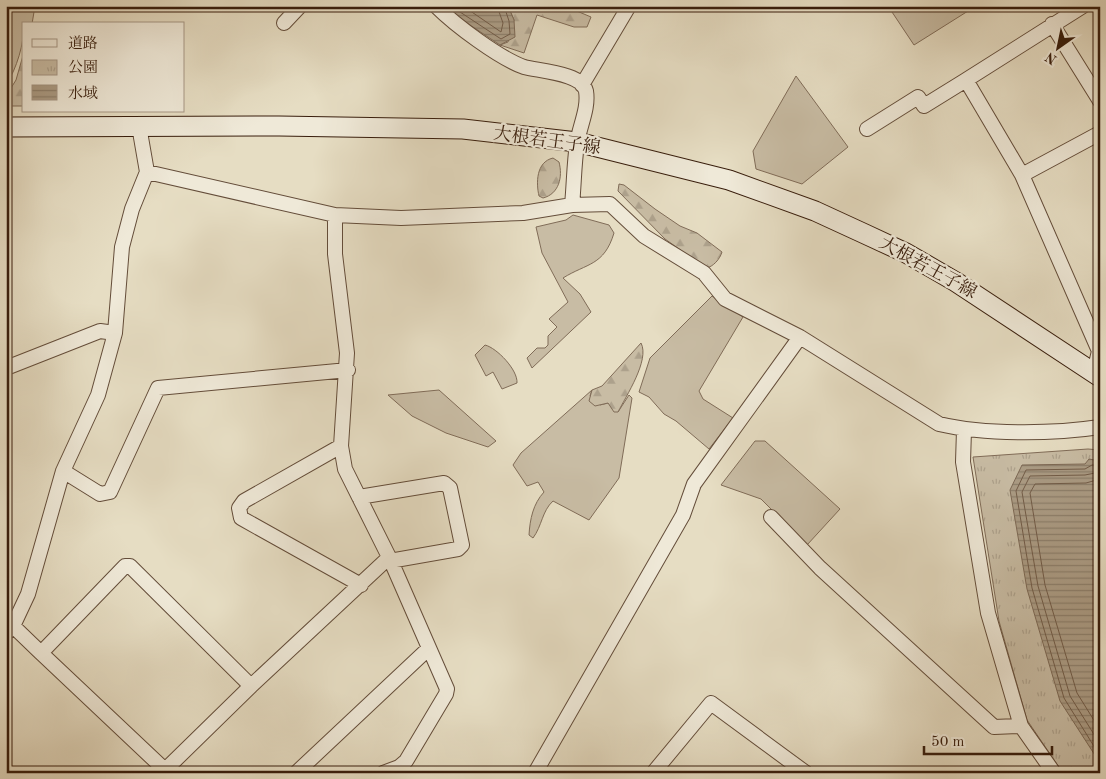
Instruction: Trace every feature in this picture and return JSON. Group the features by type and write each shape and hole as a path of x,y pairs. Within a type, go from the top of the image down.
{"street":[{"path":"284,23 300,6"},
{"path":"436,6 501,55 524,66 566,76 582,85 586,90 585,108 577,142 572,205"},
{"path":"582,85 629,6"},
{"path":"867,129 918,97 924,106 1083,6"},
{"path":"1052,24 1093,79 1100,101"},
{"path":"966,80 1022,175 1099,351 1097,374"},
{"path":"139,126 147,172 132,208 122,247 115,333 98,395 62,471 28,594 9,629 41,653 164,771 251,686 384,562 458,549 462,545 450,488 444,483 359,497"},
{"name":"大根若王子線","path":"6,127 139,126 463,129 577,142 729,180 824,215 906,253 956,282 1097,374"},
{"path":"1022,175 1100,133"},
{"path":"147,172 335,214 401,218 523,213 572,205 610,204 644,236 704,273 725,299 800,337 939,424 964,430 1050,430 1100,427"},
{"path":"335,214 335,254 348,370 341,446 345,469 391,561 447,689 446,694 406,761 400,767 383,773"},
{"path":"6,368 100,331 115,333"},
{"path":"535,773 683,515 694,484 800,337"},
{"path":"62,471 100,494 110,492 158,388 348,370"},
{"path":"964,430 963,462 988,613 1021,726 1054,773"},
{"path":"341,446 244,501 239,508 241,518 360,585"},
{"path":"771,517 820,568 994,727 1021,726"},
{"path":"41,653 125,566 130,566 251,686"},
{"path":"296,773 428,649"},
{"path":"654,773 711,703 806,773"}],"green space":[{"path":"6,6 35,6 32,22 22,22 22,44 19,56 6,85"},
{"path":"508,6 565,6 591,17 587,27 574,27 537,15 524,53 500,45 508,42 514,20"},
{"path":"888,6 976,6 914,45"},
{"path":"22,59 22,106 6,106 6,96 16,80"},
{"path":"796,76 848,147 802,184 756,169 753,151"},
{"path":"553,158 559,162 560,179 553,193 543,198 539,196 538,174 543,164"},
{"path":"619,184 624,185 680,226 697,233 722,252 718,260 706,268 665,239 618,191"},
{"path":"573,215 609,225 614,233 610,244 600,258 563,278 580,294 591,312 532,368 527,358 537,348 545,348 548,345 548,336 557,327 549,319 568,302 542,253 536,227 566,220"},
{"path":"712,296 743,317 699,391 703,399 733,418 709,449 676,421 664,414 649,397 639,392 650,358"},
{"path":"641,343 643,350 640,368 618,412 614,412 608,403 595,406 589,401 592,390 602,386"},
{"path":"485,345 495,350 506,360 514,372 517,383 502,389 493,372 486,376 475,355"},
{"path":"439,390 496,441 488,447 446,433 412,416 388,395"},
{"path":"592,390 590,396 600,405 608,403 618,412 629,395 632,398 619,478 589,520 553,501 546,509 533,538 529,535 531,518 537,502 544,492 538,482 527,486 513,465 521,453"},
{"path":"755,441 765,441 840,509 807,545 761,499 721,485"},
{"path":"1088,449 1100,450 1100,773 1063,773 1027,720 999,621 973,457"}],"water":[{"path":"452,6 508,6 514,20 515,37 500,45 449,11"},
{"path":"1089,459 1100,461 1100,763 1060,701 1027,589 1010,490 1022,465 1085,464"}]}
